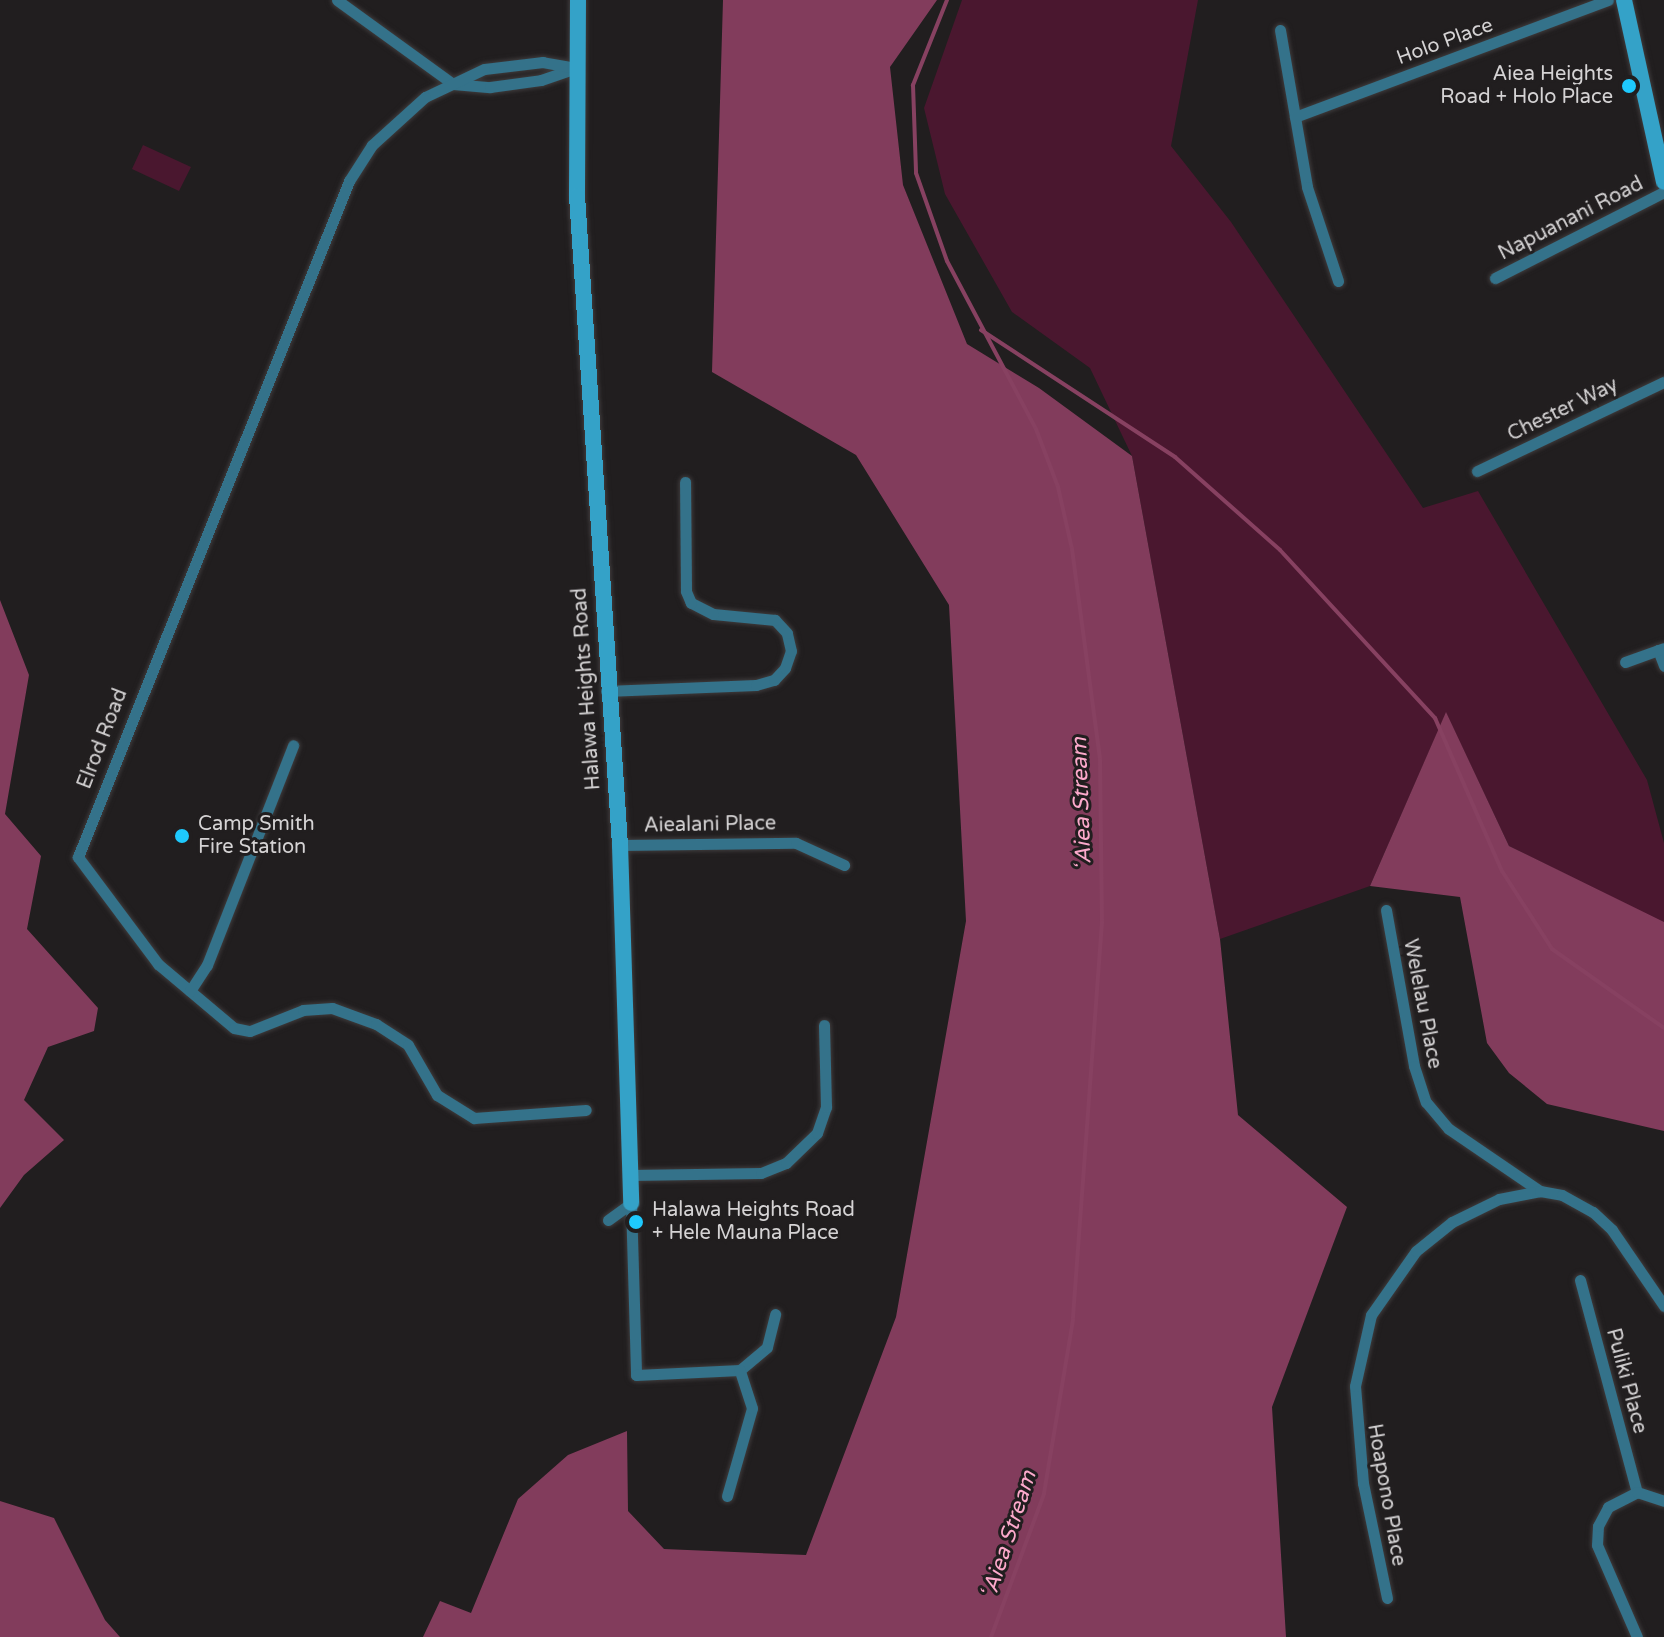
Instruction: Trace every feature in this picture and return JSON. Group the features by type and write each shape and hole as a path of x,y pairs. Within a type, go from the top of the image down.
{"street":[{"path":"337,0 453,84 490,87 541,80 576,68"},
{"name":"Halawa Heights Road","path":"578,0 577,196 606,691 620,845 636,1375 740,1370"},
{"name":"Holo Place","path":"1295,117 1608,0"},
{"path":"1624,0 1664,182"},
{"path":"1280,30 1307,187 1338,281"},
{"path":"453,84 484,69 543,62 576,68"},
{"name":"Elrod Road","path":"453,84 425,97 393,123 349,181 78,857 158,964 242,1031 318,1007 376,1024 408,1045 446,1105 474,1118 586,1110"},
{"name":"Napuanani Road","path":"1495,278 1664,192"},
{"name":"Chester Way","path":"1477,471 1664,382"},
{"path":"606,691 756,685 774,680 785,668 791,651 787,633 775,620 713,614 691,603 686,591 685,482"},
{"path":"1625,662 1661,649 1664,666"},
{"path":"190,991 207,965 293,745"},
{"name":"Aiealani Place","path":"620,845 796,843 844,865"},
{"name":"Welelau Place","path":"1386,910 1414,1066 1426,1102 1449,1129 1540,1191"},
{"path":"630,1175 761,1173 786,1163 817,1133 826,1107 824,1025"},
{"path":"1540,1191 1593,1212 1664,1306"},
{"name":"Hoapono Place","path":"1387,1598 1355,1417 1360,1351 1371,1315 1416,1251 1452,1222 1499,1199 1540,1191"},
{"path":"608,1220 631,1203"},
{"name":"Puliki Place","path":"1580,1280 1637,1492"},
{"path":"727,1496 752,1408 740,1370 767,1347 775,1314"},
{"path":"1637,1637 1597,1545 1598,1526 1608,1507 1637,1492 1664,1501"}],"shaded area":[{"path":"723,0 937,0 890,67 903,185 967,344 1039,388 1132,456 1220,939 1238,1115 1347,1207 1272,1407 1286,1637 423,1637 440,1601 471,1613 518,1499 568,1455 627,1431 628,1511 664,1549 806,1555 896,1317 966,921 949,605 856,455 712,372"},
{"path":"962,0 1198,0 1171,146 1231,222 1423,508 1478,491 1647,780 1664,843 1664,923 1509,846 1446,713 1370,886 1220,939 1132,456 1090,368 1012,312 945,194 924,108"},
{"path":"143,145 191,167 179,191 132,169"},
{"path":"0,600 29,675 5,814 41,856 27,929 98,1008 94,1031 48,1047 24,1100 64,1140 24,1175 0,1208"},
{"path":"1446,712 1509,846 1664,922 1664,1131 1547,1104 1509,1073 1487,1043 1460,897 1370,886"},
{"path":"0,1501 54,1518 105,1620 120,1637 0,1637"}],"waterway":[{"name":"ʻAiea Stream","path":"947,0 913,85 916,173 947,261 1036,429 1058,487 1072,549 1100,760 1102,922 1073,1320 1044,1494 991,1637"},
{"path":"981,330 1175,457 1280,550 1435,718 1502,871 1552,949 1664,1028"}],"place":[{"name":"Aiea Heights Road + Holo Place","path":"1629,86"},
{"name":"Camp Smith Fire Station","path":"182,836"},
{"name":"Halawa Heights Road + Hele Mauna Place","path":"636,1222"}]}
